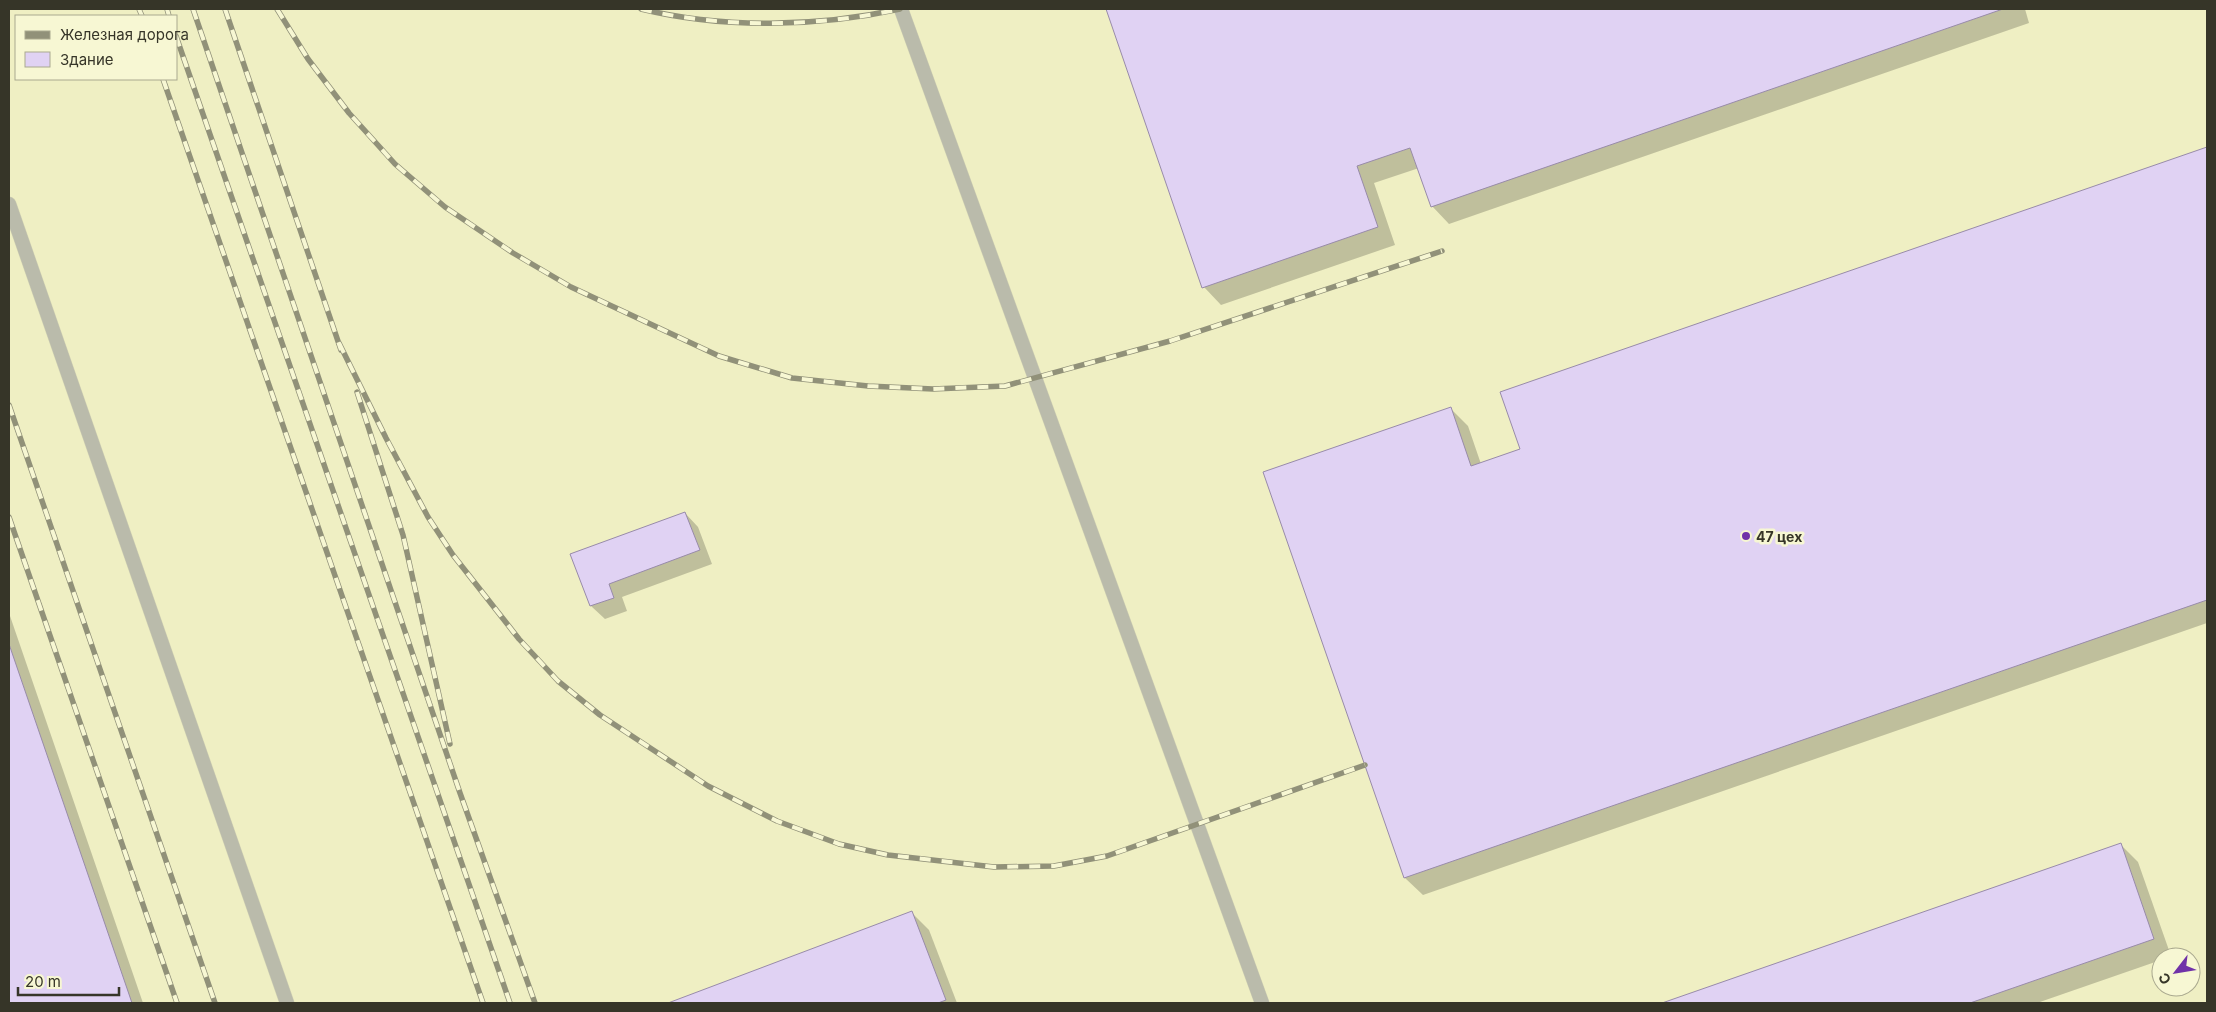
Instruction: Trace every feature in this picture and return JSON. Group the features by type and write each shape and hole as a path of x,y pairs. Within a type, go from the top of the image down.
{"lane":[{"path":"901,9 1262,1003"},
{"path":"9,204 288,1003"}],"shaded area":[{"path":"9,9 2207,9 2207,1003 9,1003"}],"building":[{"path":"1106,9 2003,9 1431,207 1410,148 1357,166 1378,227 1202,288"},
{"name":"47 цех","path":"2207,147 2207,600 1404,878 1263,472 1451,407 1471,466 1520,449 1500,392"},
{"path":"685,512 700,550 609,584 614,598 590,606 570,554"},
{"path":"9,644 132,1003 9,1003"},
{"path":"2121,843 2154,939 1970,1003 1662,1003"},
{"path":"912,911 946,1000 938,1003 668,1003"}],"railway":[{"path":"139,9 142,15"},
{"path":"167,9 169,15"},
{"path":"193,9 460,793 535,1003"},
{"path":"225,9 341,350"},
{"path":"277,9 308,59 349,113 395,164 445,207 513,253 571,287 719,356 792,378 868,386 933,389 1005,386 1170,341 1442,251"},
{"path":"641,9 705,20 738,23 804,22 869,15 900,9"},
{"path":"178,42 510,1003"},
{"path":"163,80 483,1003"},
{"path":"339,343 428,517 453,555 519,639 558,681 600,715 708,786 777,821 839,844 888,855 994,867 1054,866 1107,856 1365,765"},
{"path":"357,392 403,535 450,744"},
{"path":"9,405 215,1003"},
{"path":"9,517 177,1003"}],"place":[{"name":"47 цех","path":"1746,536"}]}
